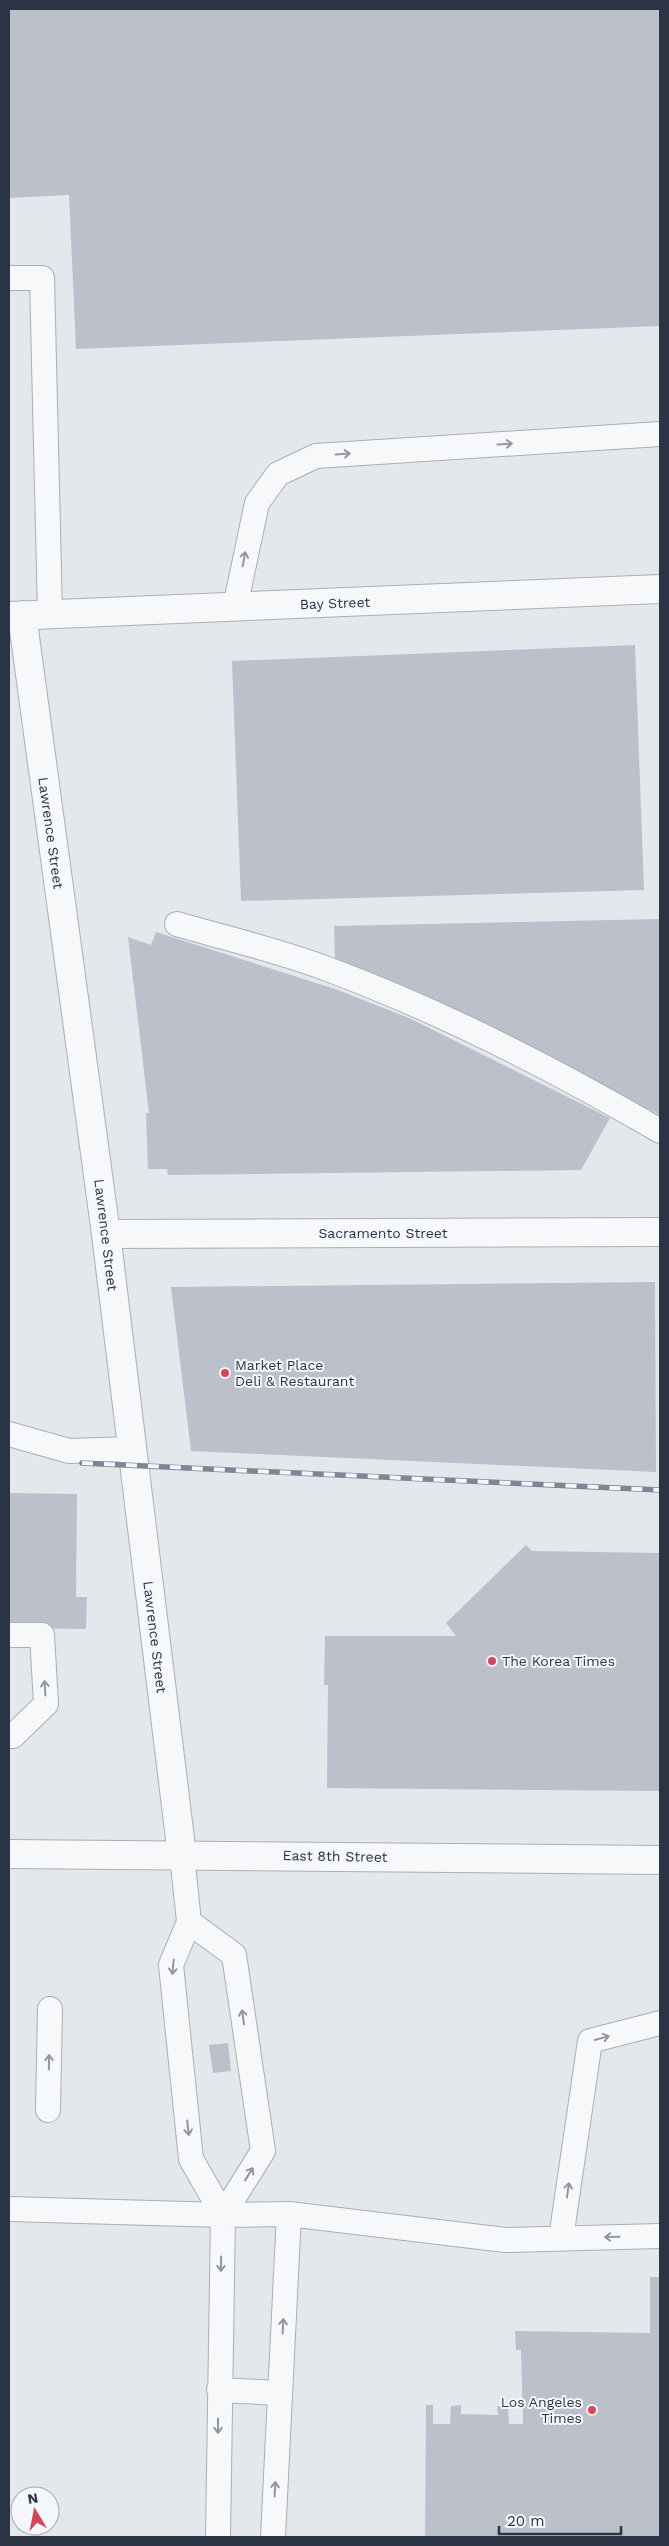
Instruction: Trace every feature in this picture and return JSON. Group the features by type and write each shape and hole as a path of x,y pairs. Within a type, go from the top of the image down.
{"street":[{"name":"Bay Street","path":"15,616 660,589"},
{"name":"Lawrence Street","path":"15,616 106,1234 182,1855"},
{"name":"Sacramento Street","path":"106,1234 660,1232"},
{"name":"East 8th Street","path":"9,1854 660,1860"}],"lane":[{"path":"9,278 42,278 50,614"},
{"path":"235,607 257,503 278,474 316,456 660,434"},
{"path":"177,924 328,969 442,1015 550,1068 660,1130"},
{"path":"9,1434 70,1450 131,1449"},
{"path":"9,1635 42,1635 46,1704 13,1736 9,1736"},
{"path":"182,1855 189,1922 171,1965 191,2159 223,2215 218,2537"},
{"path":"189,1922 234,1955 263,2152 223,2215"},
{"path":"48,2110 50,2009"},
{"path":"562,2238 590,2041 660,2023"},
{"path":"9,2209 223,2215 289,2214 505,2240 660,2236"},
{"path":"273,2537 289,2214"},
{"path":"219,2390 280,2393"}],"building":[{"path":"9,9 660,9 660,326 76,349 69,195 9,198"},
{"path":"635,645 644,890 241,901 232,661"},
{"path":"660,919 660,1115 498,1031 335,962 334,926"},
{"path":"156,932 335,989 409,1018 610,1118 581,1170 168,1175 167,1169 148,1169 146,1113 149,1113 128,937 151,945"},
{"path":"655,1282 656,1472 191,1451 171,1287"},
{"path":"9,1493 77,1494 76,1597 87,1597 86,1629 9,1628"},
{"name":"The Korea Times","path":"526,1545 532,1551 660,1553 660,1791 327,1788 328,1685 324,1685 325,1636 456,1636 446,1623"},
{"path":"228,2043 231,2071 213,2073 209,2045"},
{"name":"Los Angeles Times","path":"650,2277 660,2277 660,2537 425,2537 426,2405 433,2405 433,2424 450,2424 451,2406 461,2405 461,2414 498,2415 497,2406 508,2406 509,2424 523,2424 521,2350 516,2350 515,2331 650,2333"}],"railway":[{"path":"82,1463 660,1490"}],"place":[{"name":"Market Place Deli & Restaurant","path":"225,1373"},
{"name":"The Korea Times","path":"492,1661"},
{"name":"Los Angeles Times","path":"592,2410"}]}
